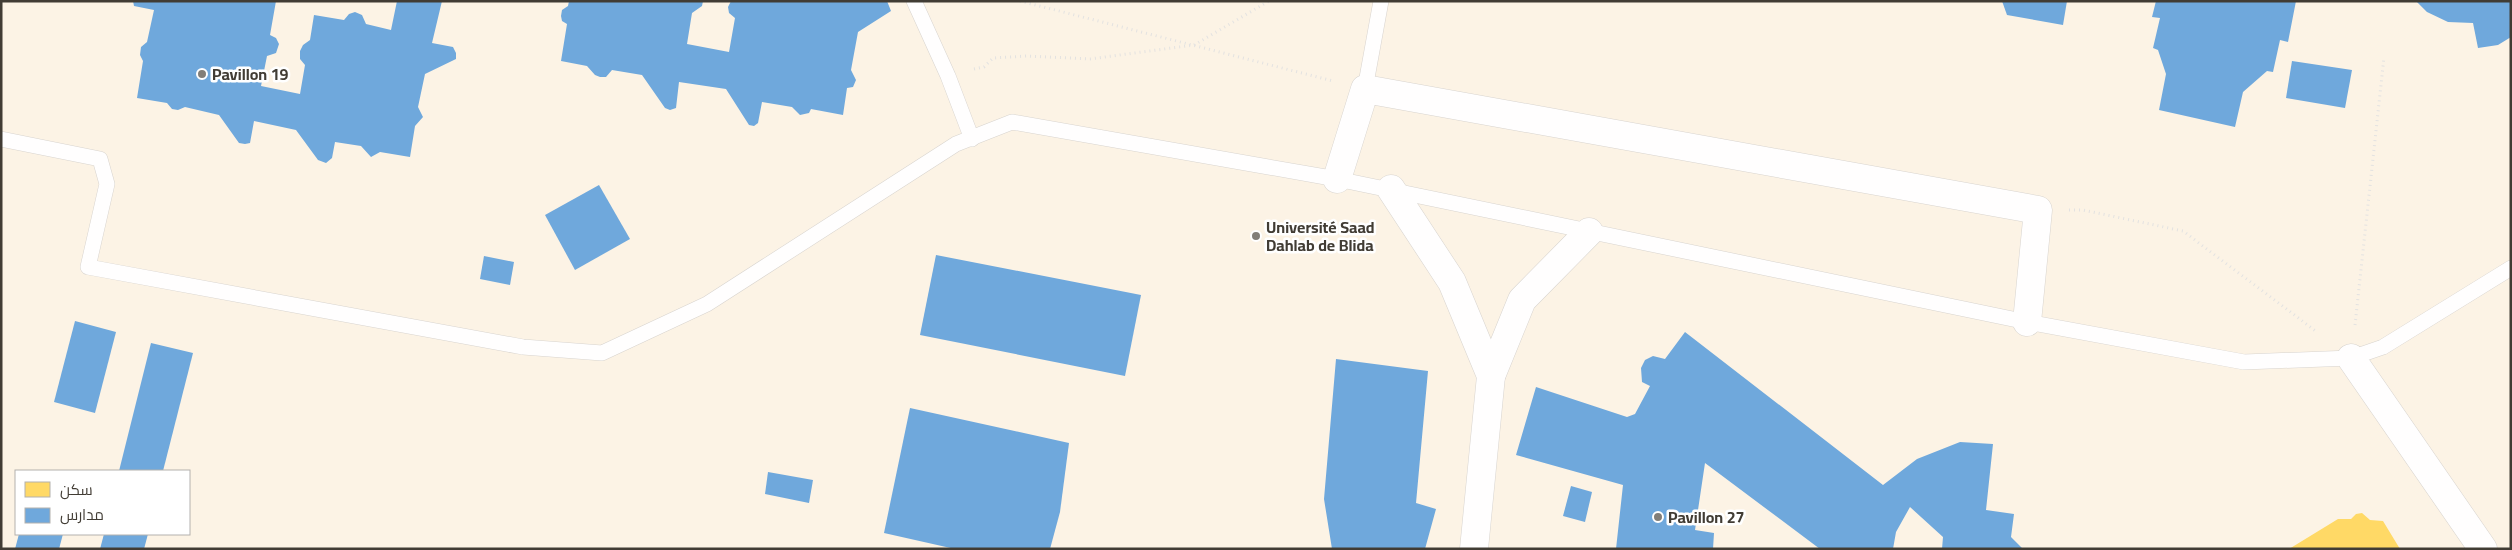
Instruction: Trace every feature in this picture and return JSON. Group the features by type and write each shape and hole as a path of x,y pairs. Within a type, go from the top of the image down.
{"street":[{"path":"1337,178 1365,89 2038,210 2027,322"},
{"path":"1391,189 1452,282 1491,376"},
{"path":"1474,549 1491,376 1522,300 1589,232"},
{"path":"2351,358 2483,549"}],"lane":[{"path":"914,1 948,76 972,139"},
{"path":"1365,89 1381,1"},
{"path":"1,139 100,159 107,184 88,267 524,346 602,353 707,304 956,144 1012,122 1337,178 2027,322 2244,362 2351,358 2383,348 2511,268"}],"path":[{"path":"1020,1 1365,89"},
{"path":"948,76 984,67 993,58 1027,56 1090,59 1194,46 1269,1"},
{"path":"2351,358 2384,57"},
{"path":"2038,210 2083,210 2183,232 2351,358"}],"shaded area":[{"name":"Université Saad Dahlab de Blida","path":"1,1 2511,1 2511,549 1,549"}],"building: سكن":[{"path":"2362,513 2370,520 2383,521 2400,549 2289,549 2338,519 2351,519 2356,514"}],"building: مدارس":[{"path":"133,1 276,1 270,35 276,38 279,44 276,53 267,56 261,86 300,94 305,65 300,59 300,51 303,45 310,40 314,15 344,20 349,14 355,12 362,15 366,24 391,30 397,1 442,1 432,43 453,47 456,59 425,74 418,107 423,117 415,126 410,157 380,152 371,157 361,146 335,142 332,158 326,163 318,160 296,130 254,121 250,143 239,143 219,115 185,107 178,110 172,109 167,103 137,98 143,61 140,55 141,47 147,42 154,10 134,6"},
{"path":"569,1 703,1 702,6 692,13 687,44 729,52 735,18 729,13 728,7 731,1 887,1 891,11 858,32 851,70 856,80 853,87 847,88 843,115 811,109 809,113 800,115 792,107 762,102 758,123 754,126 749,125 726,89 679,82 676,108 670,110 665,108 642,75 612,70 606,77 600,77 595,75 587,66 561,61 567,24 562,21 561,16 562,10 568,6"},
{"path":"2002,1 2067,1 2063,25 2007,15"},
{"path":"2156,1 2296,1 2288,42 2280,40 2273,72 2267,71 2243,92 2235,127 2159,110 2166,74 2158,50 2153,48 2160,18 2152,17"},
{"path":"2416,1 2511,1 2511,37 2498,45 2478,48 2473,23 2448,22 2427,12"},
{"path":"2292,61 2352,70 2345,108 2286,98"},
{"path":"599,185 630,239 575,270 545,215"},
{"path":"936,255 1141,295 1125,376 920,335"},
{"path":"484,256 514,262 510,285 480,279"},
{"path":"75,321 116,332 95,413 54,402"},
{"path":"1685,332 1883,485 1917,459 1960,442 1993,444 1986,510 2014,514 2011,537 2023,549 1942,549 1943,537 1910,507 1896,532 1893,549 1820,549 1705,463 1695,530 1714,533 1713,549 1616,549 1623,485 1516,455 1536,387 1627,417 1635,414 1650,386 1642,382 1641,368 1645,360 1653,356 1665,359"},
{"path":"151,343 193,353 163,470 119,470"},
{"path":"1336,359 1428,371 1416,503 1436,509 1425,549 1332,549 1324,499"},
{"path":"910,408 1069,443 1060,512 1050,549 955,549 884,533"},
{"path":"768,472 813,480 809,503 765,494"},
{"path":"1571,486 1592,492 1585,522 1563,516"},
{"path":"19,535 63,535 59,549 15,549"},
{"path":"104,535 148,535 144,549 100,549"}],"place":[{"name":"Pavillon 19","path":"202,74"},
{"name":"Université Saad Dahlab de Blida","path":"1256,236"},
{"name":"Pavillon 27","path":"1658,517"}]}
